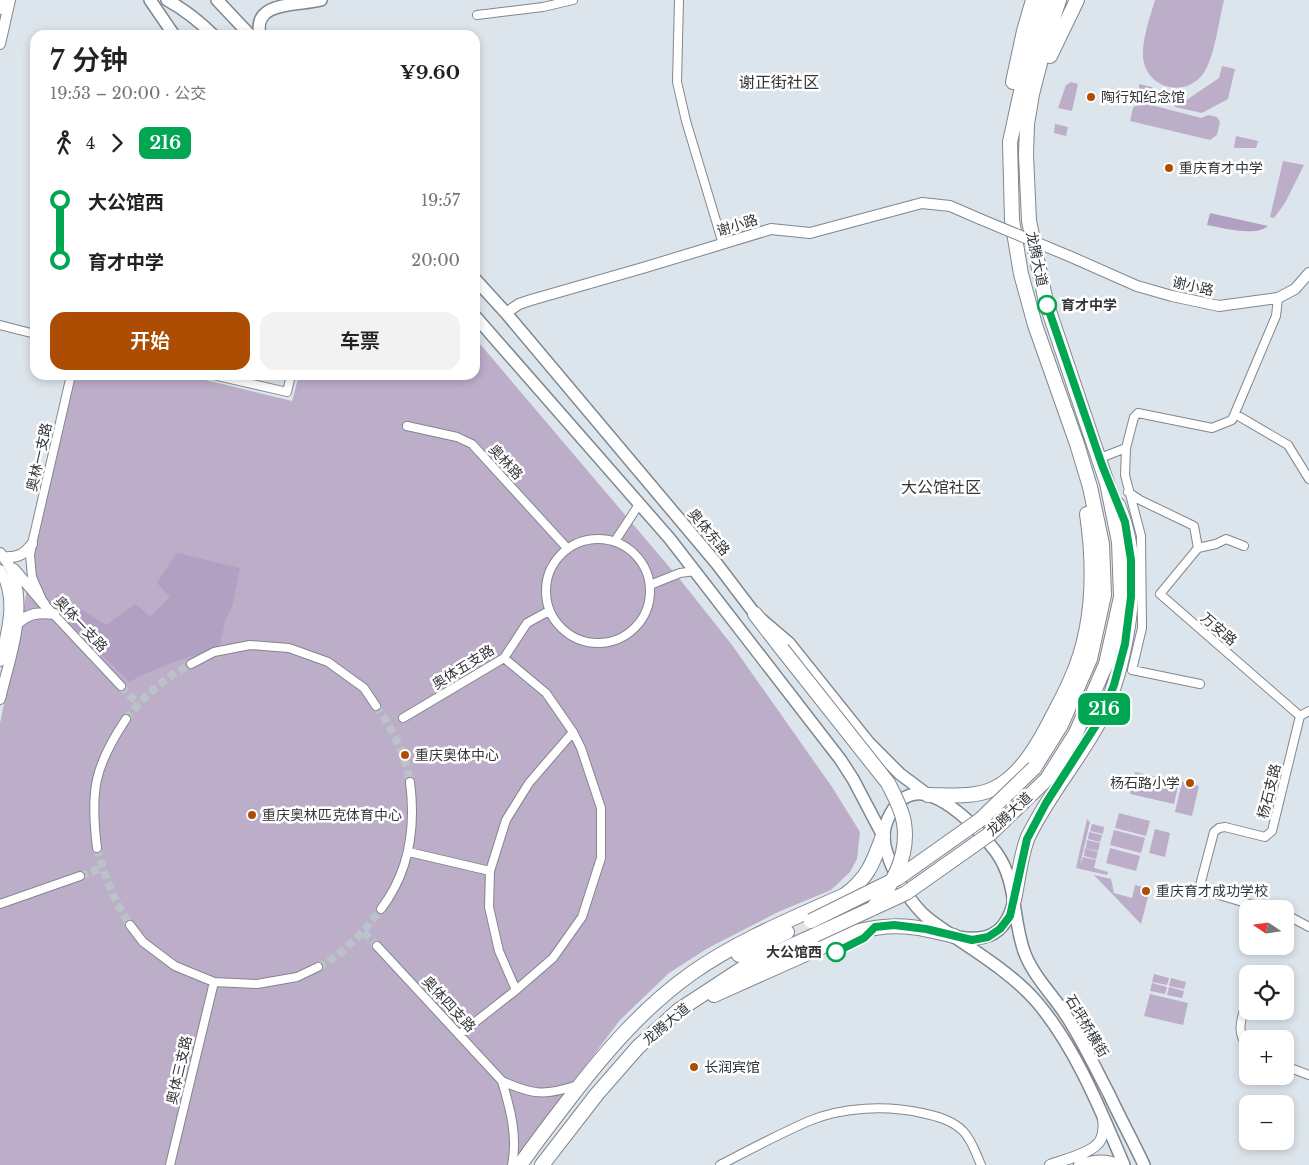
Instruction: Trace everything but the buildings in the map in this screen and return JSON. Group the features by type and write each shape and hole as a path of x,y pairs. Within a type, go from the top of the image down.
{"highway":[{"path":"1014,77 1026,0"},
{"path":"1010,142 1008,124 1010,97 1024,30 1033,0"},
{"name":"龙腾大道","path":"527,1165 538,1148 629,1037 668,998 738,955 898,878 980,820 1034,768 1061,725 1090,659 1104,595 1102,544 1090,487 1077,444 1035,325 1020,274 1012,220 1010,142 1030,50 1045,0"},
{"name":"龙腾大道","path":"542,1165 597,1094 638,1047 679,1010 743,968 906,893 991,833 1047,779 1076,733 1106,664 1122,596 1119,542 1101,462 1046,302 1029,221 1026,154 1027,124 1032,94 1047,36 1059,0"},
{"path":"1050,56 1068,0"},
{"path":"1032,94 1077,0"},
{"path":"1014,77 1030,50"},
{"path":"928,795 978,793 992,790 1002,784 1028,757 1041,739 1072,678 1082,648 1092,579 1091,539 1077,444"},
{"path":"1014,900 1027,839 1046,803 1100,719 1114,685 1125,644 1131,597 1131,560 1125,522 1101,462"},
{"path":"755,614 888,782 898,804 904,823 901,864 886,893 872,908"},
{"path":"520,1165 580,1084 623,1033 662,995 693,972 751,938 845,895 866,876 883,836"},
{"path":"679,1010 855,932 894,925 926,929 954,936"}],"main road":[{"path":"150,0 171,30"},
{"path":"167,0 182,8 208,30"},
{"path":"217,0 245,30"},
{"path":"260,30 262,18 270,8 282,4 321,0"},
{"name":"奥体东路","path":"480,284 717,564 755,614 789,643 870,744 900,774 928,795"},
{"path":"480,322 640,503 840,759 853,779 883,836 886,852 900,883 923,914 954,936 972,940 988,937 1000,929 1010,916 1014,900 1009,875 998,855 982,836 955,810 942,801 928,795 913,794 904,799 893,808 886,822 883,836"},
{"name":"石坪桥横街","path":"1014,900 1020,937 1026,956 1084,1045 1144,1165"},
{"name":"石坪桥横街","path":"954,936 1010,976 1036,1002 1056,1026 1103,1116 1124,1165"}],"street":[{"path":"0,9 2,0"},
{"path":"0,44 10,0"},
{"path":"477,15 543,7 573,0"},
{"path":"679,0 677,82 686,121 723,244"},
{"name":"谢小路","path":"506,313 519,304 531,300 771,229 810,233 922,202 950,206 1137,286 1219,306 1278,298 1305,284 1309,273"},
{"path":"1200,684 1132,670 1142,628 1141,536 1125,475 1126,448 1134,418 1138,413 1212,428 1232,420 1276,316 1278,298"},
{"path":"0,326 30,333"},
{"name":"奥林一支路","path":"32,544 70,380"},
{"path":"235,380 287,392 290,380"},
{"path":"1236,414 1288,445 1309,479"},
{"name":"奥林路","path":"407,426 457,437 472,444 567,548"},
{"path":"1101,462 1126,448"},
{"path":"1128,492 1140,500 1194,526 1198,548 1216,544 1226,539 1244,546"},
{"path":"615,541 640,503"},
{"path":"599,538 615,541 630,549 642,561 649,577 650,595 646,612 637,627 623,638 606,643 588,643 572,637 558,626 549,611 545,594 547,576 555,560 567,548 582,540 599,538"},
{"path":"2,555 13,557 23,554 32,544"},
{"name":"奥体一支路","path":"32,544 30,555 32,577 44,604 121,686"},
{"name":"万安路","path":"1198,548 1160,594 1300,716"},
{"path":"2,555 44,604"},
{"path":"0,699 18,623 20,605 17,587 11,570 2,555"},
{"path":"0,570 8,590 10,606 9,622 0,661"},
{"path":"650,585 680,573 695,571"},
{"name":"奥体五支路","path":"403,718 504,658 527,623 549,611"},
{"path":"18,623 25,616 33,613 54,614"},
{"path":"190,664 214,652 250,645 289,648 328,662 364,688 376,706"},
{"path":"460,1034 553,958 582,917 601,858 601,808 581,748 573,732 546,693 504,658"},
{"path":"1300,716 1309,711"},
{"name":"杨石支路","path":"1239,901 1199,889 1214,832 1219,828 1225,827 1265,837 1272,831 1300,716"},
{"path":"97,848 93,810 94,789 100,765 111,741 126,719"},
{"path":"516,990 499,951 489,907 490,870 506,820 530,783 573,732"},
{"path":"381,909 392,894 409,852 413,806 410,782"},
{"path":"409,852 490,870"},
{"path":"0,904 80,876"},
{"path":"1294,919 1309,927"},
{"path":"130,925 143,942 175,966 214,982 258,984 297,977 318,967"},
{"name":"奥体四支路","path":"378,946 502,1081"},
{"name":"奥体三支路","path":"170,1165 214,982"},
{"path":"1294,1069 1309,1075"},
{"path":"502,1081 519,1089 543,1093 558,1092 580,1084 599,1073"},
{"path":"502,1081 514,1130 512,1165"},
{"path":"720,1165 810,1120 838,1113 882,1108 910,1110 933,1115 953,1123 964,1132 981,1165"},
{"path":"1050,1165 1096,1146 1101,1139 1104,1128 1103,1116"},
{"path":"1096,1146 1100,1152 1098,1160"},
{"path":"1079,1165 1098,1160 1110,1161 1120,1165"}],"shaded area":[{"path":"1155,0 1224,0 1208,64 1198,80 1189,85 1179,88 1169,87 1159,83 1146,68 1143,57 1144,43"},
{"path":"1222,66 1235,69 1228,99 1202,113 1175,107 1174,103 1139,95 1139,84 1152,87 1153,93 1185,101 1219,78"},
{"path":"1071,82 1078,84 1072,111 1058,108 1066,85"},
{"path":"1140,102 1201,118 1208,115 1217,117 1220,122 1217,135 1210,140 1130,121 1133,108"},
{"path":"1055,124 1068,127 1066,136 1054,133"},
{"path":"1236,136 1258,141 1256,148 1234,148"},
{"path":"1283,161 1304,165 1285,203 1274,218 1270,217"},
{"path":"1210,213 1268,226 1255,231 1247,231 1230,230 1207,225"},
{"name":"重庆奥体中心","path":"480,344 682,582 732,645 832,787 860,832 857,859 850,872 831,890 778,912 708,948 669,973 620,1020 511,1165 0,1165 0,723 34,550 74,380 206,380 292,401 298,380 480,380"},
{"path":"177,553 240,568 232,607 225,621 220,645 216,649 172,663 129,682 51,604 57,594 106,625 136,604 150,617 170,597 157,583"},
{"path":"1135,772 1179,782 1174,804 1130,794"},
{"path":"1182,782 1199,786 1192,816 1175,812"},
{"path":"1119,813 1150,821 1146,836 1115,828"},
{"path":"1087,819 1090,822 1080,865 1083,857 1096,860 1094,868 1108,872 1107,875 1076,868"},
{"path":"1092,824 1104,827 1103,834 1090,831"},
{"path":"1155,829 1170,833 1165,857 1149,853"},
{"path":"1114,830 1145,838 1141,853 1110,845"},
{"path":"1089,832 1102,835 1100,842 1088,839"},
{"path":"1087,840 1100,843 1098,851 1086,848"},
{"path":"1085,848 1098,852 1096,859 1084,856"},
{"path":"1110,848 1140,856 1136,871 1106,863"},
{"path":"1094,875 1111,879 1114,893 1132,898 1135,885 1150,889 1141,924"},
{"path":"1154,974 1169,978 1167,985 1152,982"},
{"path":"1171,978 1186,982 1184,989 1169,986"},
{"path":"1152,983 1167,987 1165,994 1150,991"},
{"path":"1169,987 1184,991 1182,998 1167,995"},
{"path":"1150,994 1188,1003 1183,1025 1144,1016"}],"tunnel":[{"path":"126,719 155,688 191,664"},
{"path":"121,686 138,704"},
{"path":"376,706 397,742 410,782"},
{"path":"97,848 110,888 130,925"},
{"path":"80,876 102,868"},
{"path":"318,967 336,956 353,942 381,909"},
{"path":"364,932 377,946"}],"bus line":[{"name":"216","path":"836,952 864,938 875,927 894,925 926,929 972,940 988,937 1000,929 1010,916 1027,839 1046,803 1100,719 1114,685 1125,644 1131,597 1131,560 1125,522 1102,465 1047,305"}],"place":[{"name":"陶行知纪念馆","path":"1091,97"},
{"name":"重庆育才中学","path":"1169,168"},
{"name":"育才中学","path":"1047,305"},
{"name":"重庆奥体中心","path":"405,755"},
{"name":"杨石路小学","path":"1190,783"},
{"name":"重庆奥林匹克体育中心","path":"252,815"},
{"name":"重庆育才成功学校","path":"1146,891"},
{"name":"大公馆西","path":"836,952"},
{"name":"长润宾馆","path":"694,1067"}],"district":[{"name":"谢正街社区","path":"779,82"},
{"name":"大公馆社区","path":"941,487"}]}
